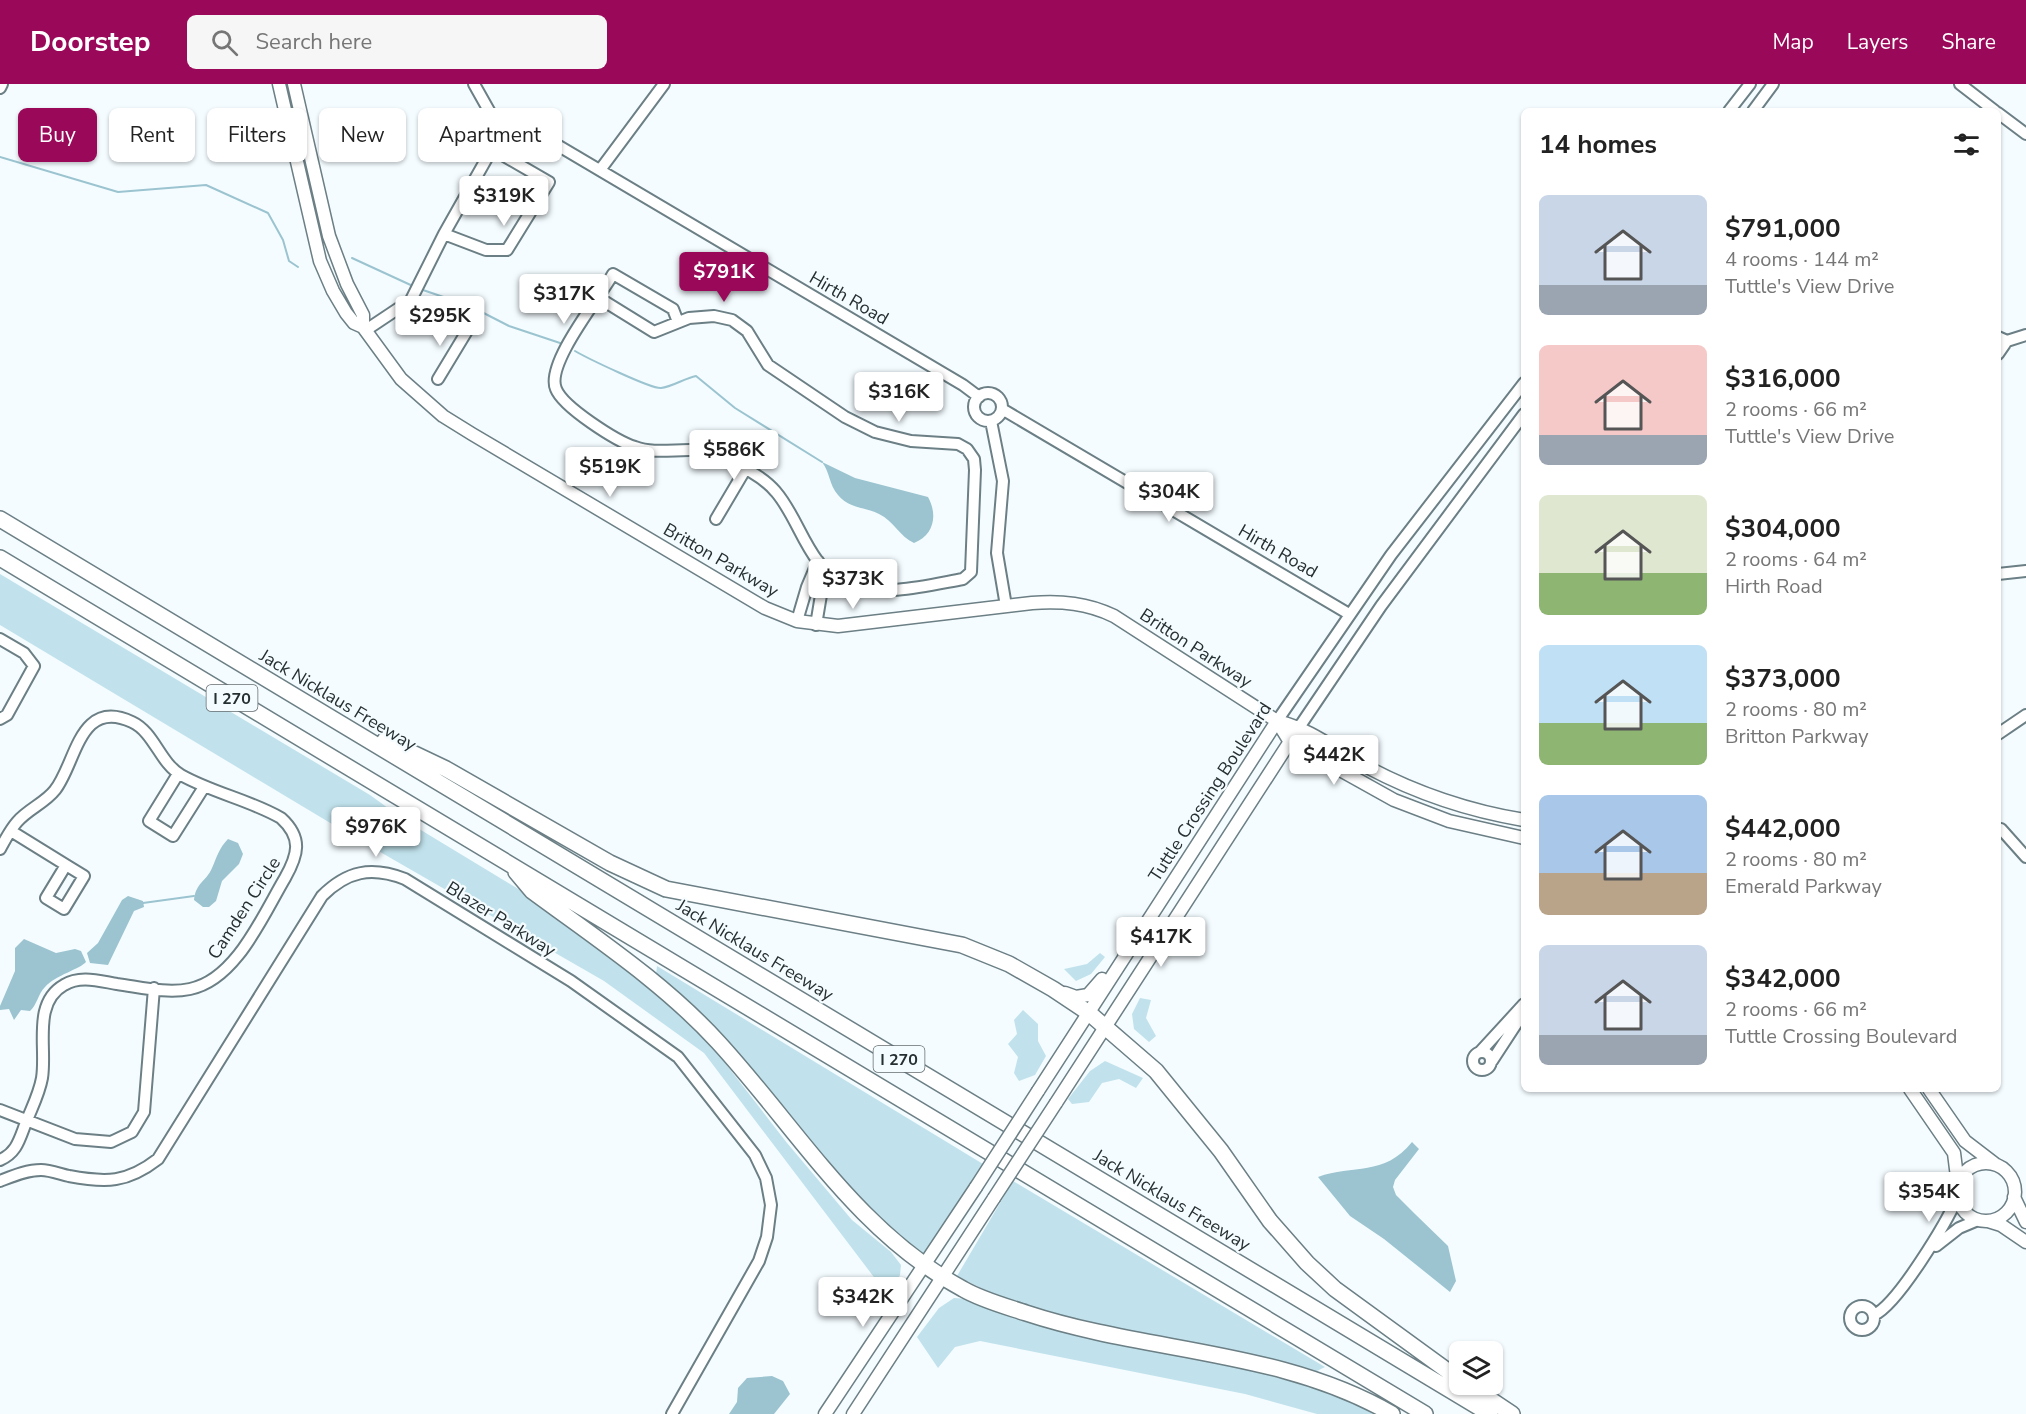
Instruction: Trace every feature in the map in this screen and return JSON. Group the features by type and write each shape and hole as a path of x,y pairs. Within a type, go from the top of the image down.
{"highway":[{"name":"Jack Nicklaus Freeway","path":"0,519 1490,1414"},
{"name":"I 270","path":"0,558 1425,1414"},
{"path":"309,705 446,769 610,862 666,889 714,900 917,935 962,945 1009,964 1053,989 1089,1013 1156,1071 1270,1221 1301,1257 1335,1289 1449,1372"},
{"path":"508,862 532,891 657,983 690,1012 846,1196 923,1266 942,1278 966,1291 1052,1322 1310,1376 1392,1414"},
{"path":"1484,1395 1512,1414"}],"main road":[{"name":"Britton Parkway","path":"279,84 320,261 346,313 364,329 401,379 443,416 765,608 797,621 820,625 850,626 1006,606 1059,602 1103,611 1277,721"},
{"name":"Britton Parkway","path":"294,84 329,236 347,284 363,315 364,329"},
{"path":"1277,721 1300,726 1367,767 1402,783 1468,808 1521,819"},
{"path":"1277,721 1290,742 1361,784 1449,821 1521,837"},
{"name":"Tuttle Crossing Boulevard","path":"825,1414 976,1187 1277,721"},
{"path":"853,1414 1300,726"},
{"path":"1053,989 1076,997 1088,995 1126,945 1137,938"},
{"path":"1912,1092 1954,1153 1958,1191 1964,1211 1982,1220 2001,1225 2026,1242"},
{"path":"1931,1092 1965,1141 2009,1175 2014,1186 2014,1197 2007,1212 1998,1219 1982,1220"},
{"path":"1958,1191 1962,1177 1974,1166 1996,1165"},
{"path":"2014,1197 2026,1222"}],"street":[{"path":"0,88 2,84"},
{"path":"474,84 488,108"},
{"path":"600,170 664,84"},
{"path":"1732,108 1750,84"},
{"path":"1755,108 1773,84"},
{"path":"1960,84 1992,108"},
{"path":"2001,115 2026,134"},
{"name":"Hirth Road","path":"562,148 963,385 979,397"},
{"path":"364,329 411,300 444,234 485,162"},
{"path":"444,234 486,250 507,250 549,182 514,162"},
{"path":"599,298 654,332 678,322 714,316 732,320 747,331 768,365 856,424 875,432 911,441 958,444 967,449 974,459 971,572 963,579 876,591 836,578 818,561 779,495 764,480 710,451 635,448 564,404 555,387 557,367 566,347 613,274 673,309 678,322"},
{"path":"411,300 451,316 467,331 438,379"},
{"path":"2002,339 2026,335"},
{"name":"Tuttle Crossing Boulevard","path":"1277,721 1391,555 1521,387"},
{"path":"994,394 1001,401 1002,409 1000,416 991,421 984,420 976,413 974,405 979,397 994,394"},
{"name":"Hirth Road","path":"1002,409 1349,614"},
{"path":"1300,726 1380,606 1521,418"},
{"path":"991,421 1003,481 998,553 1006,606"},
{"path":"716,519 745,470"},
{"path":"797,621 818,561"},
{"path":"2001,574 2026,571"},
{"path":"820,625 825,593 836,578"},
{"path":"807,587 825,593"},
{"path":"0,639 24,653 33,662 33,671 7,715 0,719"},
{"path":"2001,732 2026,715"},
{"path":"0,849 17,822 45,800 62,781 80,736 91,725 108,717 125,719 141,728 178,774 149,822 173,836 204,787"},
{"name":"Camden Circle","path":"0,1161 16,1150 42,1076 45,1012 54,992 79,979 189,990 210,982 223,972 242,948 298,854 294,833 281,818 178,774"},
{"path":"2001,829 2026,857"},
{"path":"11,831 66,865"},
{"name":"Blazer Parkway","path":"0,1181 24,1172 42,1170 108,1181 143,1171 158,1159 322,896 338,880 370,872 389,873 405,879 571,981 678,1057 755,1155 766,1178 771,1205 767,1237 759,1261 672,1414"},
{"path":"0,1110 26,1122 75,1139 97,1143 111,1142 132,1132 144,1112 154,988"},
{"path":"1521,1007 1473,1059 1477,1069 1486,1070 1521,1017"},
{"path":"1480,1052 1488,1054 1492,1061"},
{"path":"1874,1315 1884,1308 1920,1261 1944,1225 1958,1191"},
{"path":"1920,1261 1945,1237 1982,1220"}],"shaded area":[{"path":"822,462 855,478 928,497 933,511 930,530 914,543 884,517 842,499 835,491"},
{"path":"0,574 370,795 406,821 525,893 616,959 680,1012 715,1050 787,1143 852,1220 891,1252 901,1265 900,1275 889,1297 704,1053 604,981 342,830 0,625"},
{"path":"228,839 238,843 243,854 239,864 222,881 216,901 209,907 203,907 194,900 195,894 210,873 220,849"},
{"path":"128,896 143,901 144,907 134,911 108,965 90,963 87,953 98,943 122,900"},
{"path":"24,939 56,953 75,949 81,951 86,962 50,983 32,1009 30,1011 21,1010 14,1020 9,1009 0,1010 0,1006 15,971 15,948"},
{"path":"1100,953 1105,957 1091,974 1076,981 1064,969 1087,964"},
{"path":"657,966 983,1164 923,1255 875,1216 656,975"},
{"path":"1140,998 1151,1000 1146,1018 1156,1036 1149,1042 1134,1029 1132,1014"},
{"path":"1023,1010 1038,1024 1038,1041 1046,1056 1035,1075 1019,1081 1014,1073 1018,1057 1008,1044 1017,1034 1014,1020"},
{"path":"1105,1061 1143,1078 1136,1088 1119,1079 1102,1083 1089,1102 1072,1104 1068,1099 1090,1071"},
{"path":"1412,1142 1419,1149 1395,1180 1393,1187 1396,1195 1448,1246 1456,1281 1450,1292 1384,1239 1350,1216 1318,1177 1379,1165 1401,1153"},
{"path":"1013,1181 1325,1367 1313,1373 1096,1326 1003,1299 957,1276"},
{"path":"954,1298 969,1299 1030,1323 1082,1337 1273,1372 1325,1387 1379,1414 1317,1414 1245,1394 980,1341 955,1347 938,1368 917,1337 939,1308"},
{"path":"772,1376 783,1381 790,1394 774,1414 729,1414 737,1402 738,1388 747,1378"}],"waterway":[{"path":"0,157 118,192 206,185 268,213 283,240 289,261 298,267"},
{"path":"352,258 415,287"},
{"path":"420,289 470,306 509,326 560,343"},
{"path":"575,351 655,387 665,387 696,376 735,408 822,462"},
{"path":"143,903 194,896"}]}
